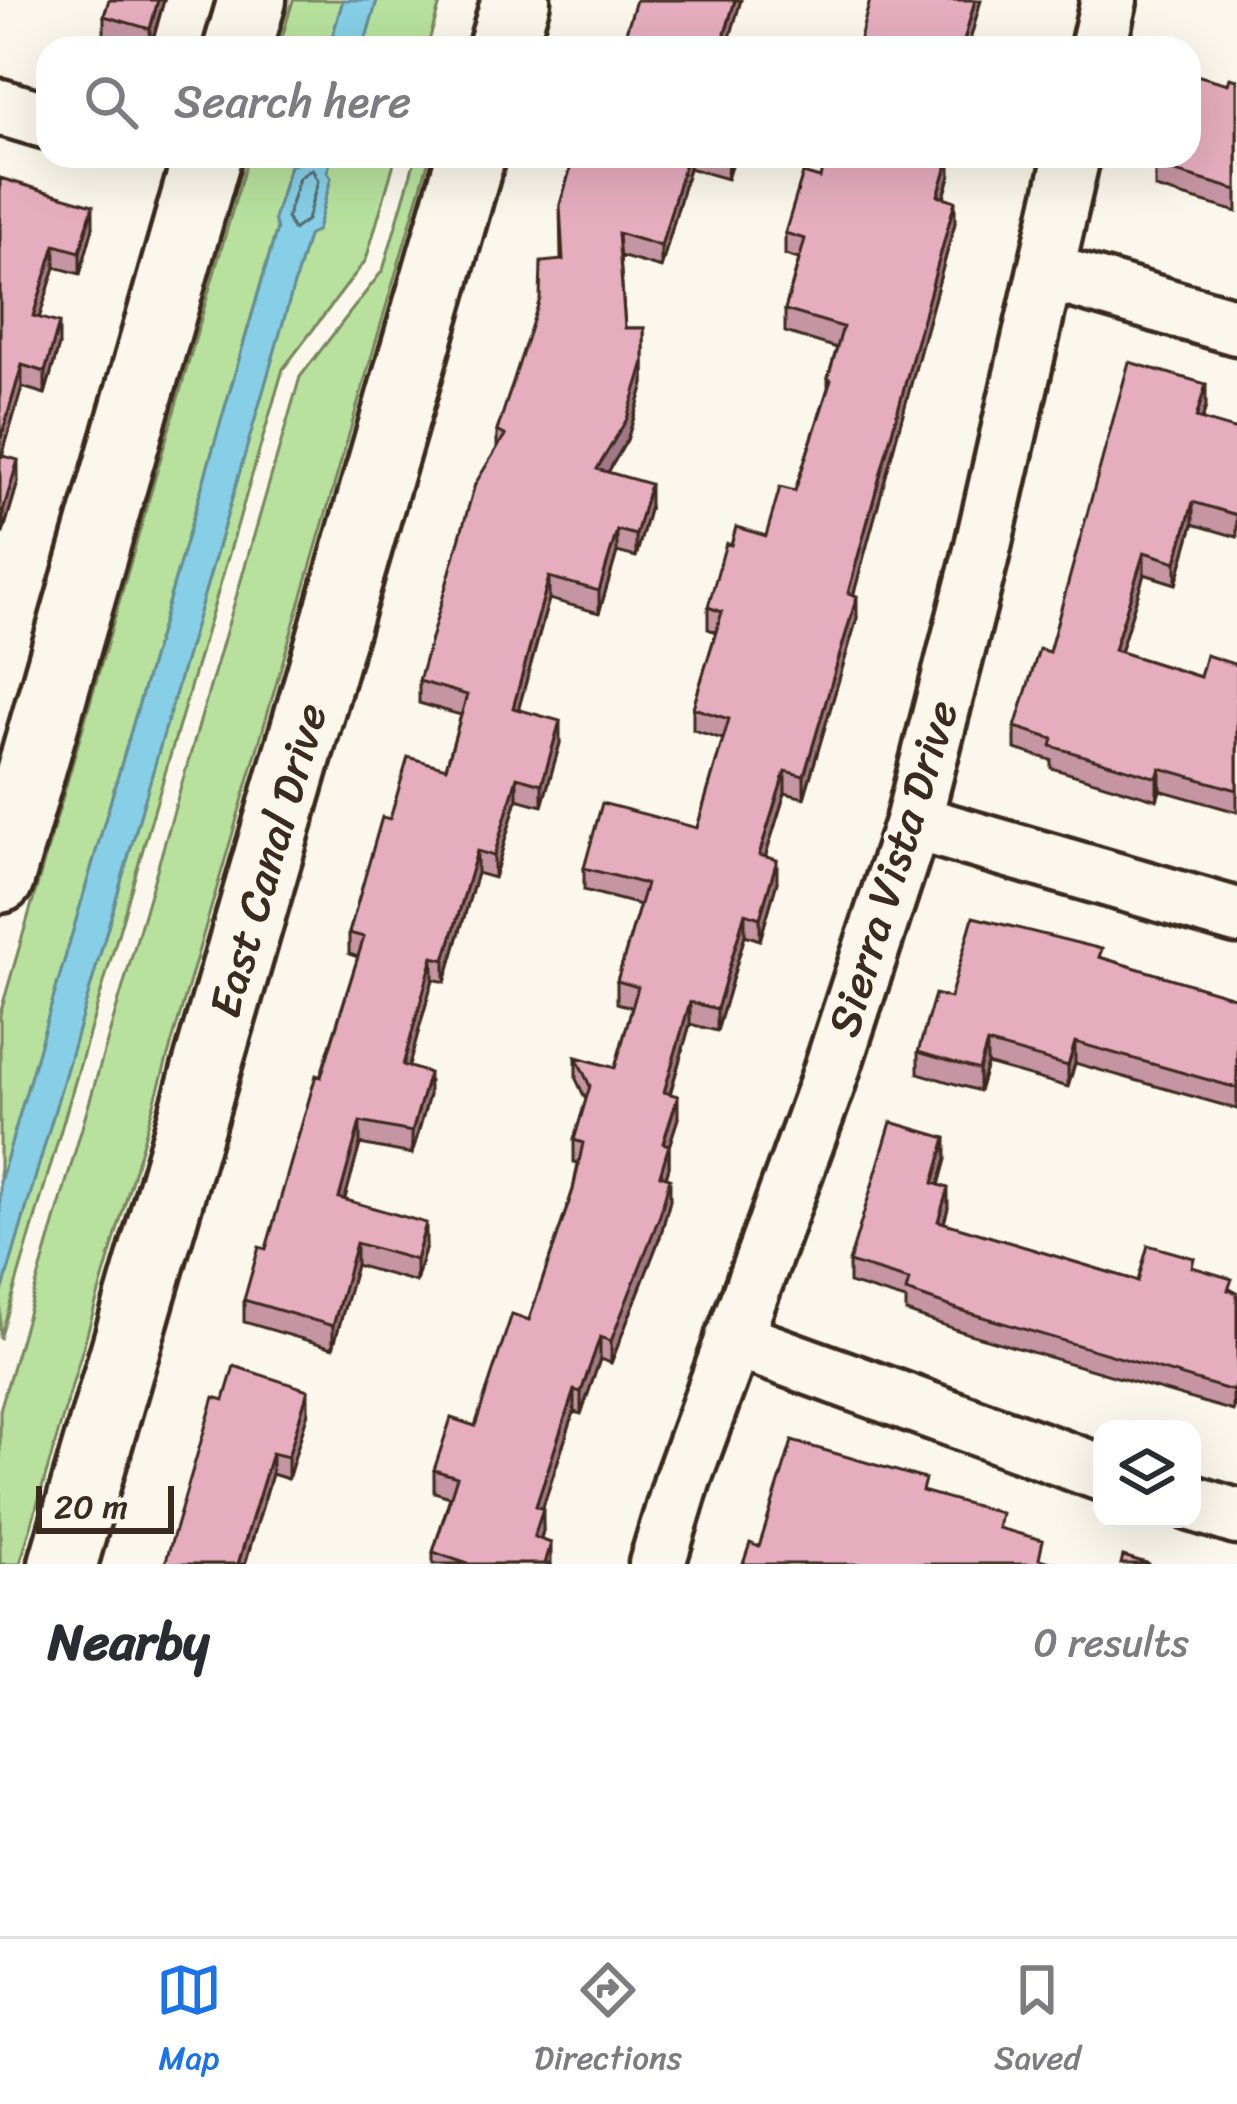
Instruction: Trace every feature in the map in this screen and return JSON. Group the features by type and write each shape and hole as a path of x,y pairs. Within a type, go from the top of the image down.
{"main road":[{"path":"242,36 252,0"},
{"path":"506,36 516,0"},
{"path":"0,879 191,168"},
{"name":"East Canal Drive","path":"62,1564 468,168"}],"street":[{"path":"1101,36 1109,0"},
{"path":"0,107 36,118"},
{"name":"Sierra Vista Drive","path":"657,1564 826,1087 913,822 1069,168"},
{"path":"1047,272 1237,326"},
{"path":"913,822 1237,916"},
{"path":"734,1339 1093,1470"},
{"path":"1201,1506 1237,1517"}],"green space":[{"path":"293,0 343,0 332,36 282,36"},
{"path":"377,0 441,0 430,36 366,36"},
{"path":"245,168 289,168 275,219 277,228 0,1182 0,1014"},
{"path":"328,168 393,168 366,260 283,369 0,1339 0,1299 308,236 317,230 331,178"},
{"path":"413,168 427,168 20,1564 0,1564 0,1410 300,377 383,270"}],"water":[{"path":"343,0 377,0 366,36 332,36"},
{"path":"289,168 328,168 331,178 317,230 308,236 0,1299 0,1182 277,229 274,219"}],"building":[{"path":"109,0 158,0 150,29 104,16"},
{"path":"636,0 735,0 724,36 625,36"},
{"path":"870,0 975,0 965,36 861,36"},
{"path":"1201,76 1228,84 1230,78 1237,80 1237,190 1162,168 1201,168"},
{"path":"571,168 684,168 661,246 618,233 625,328 644,328 644,362 627,419 597,469 650,484 636,535 617,530 599,591 549,577 513,708 560,721 542,784 517,777 494,856 477,851 445,960 433,957 403,1065 429,1073 412,1132 360,1122 339,1198 426,1223 416,1260 356,1243 333,1326 244,1300 259,1247 266,1249 316,1075 321,1077 364,937 349,933 382,817 390,819 408,757 446,768 467,695 419,681 475,484 505,435 497,431 540,299 541,262 563,260 560,205"},
{"path":"822,168 946,168 938,195 955,201 848,593 857,596 804,776 785,771 759,855 777,860 760,918 745,913 717,1009 690,1002 664,1092 678,1096 663,1143 669,1145 660,1175 670,1178 611,1341 600,1337 581,1392 574,1390 536,1506 543,1509 534,1537 551,1543 545,1564 468,1564 433,1552 457,1477 434,1470 451,1418 475,1426 512,1314 529,1320 573,1190 583,1143 574,1140 590,1086 576,1057 615,1068 638,987 617,981 646,884 584,868 602,803 697,828 729,719 693,708 722,612 708,607 726,543 731,545 736,527 766,536 780,487 795,491 831,380 843,327 785,310 805,239 785,233 803,173 820,178"},
{"path":"0,178 93,205 80,252 55,245 33,316 59,323 45,372 22,365 0,441"},
{"path":"1129,362 1206,384 1196,418 1237,430 1237,515 1193,502 1176,562 1144,552 1114,650 1200,677 1206,655 1237,665 1237,790 1160,768 1157,778 1051,746 1053,739 1015,727 1039,649 1049,652"},
{"path":"0,455 18,460 3,511 0,510"},
{"path":"973,917 1102,949 1099,957 1237,998 1237,1088 1075,1042 1068,1066 987,1043 979,1070 918,1052 935,994 950,998"},
{"path":"891,1122 946,1138 933,1183 948,1188 938,1221 1138,1281 1148,1245 1194,1258 1192,1267 1232,1279 1228,1290 1237,1293 1233,1391 966,1312 906,1291 909,1280 849,1262"},
{"path":"234,1366 308,1390 288,1457 272,1453 238,1564 165,1564 214,1397 224,1400"},
{"path":"792,1441 925,1479 922,1491 1001,1513 998,1528 1043,1540 1039,1559 1058,1564 743,1564 750,1543 759,1547"},
{"path":"1123,1556 1150,1564 1121,1564"}]}
